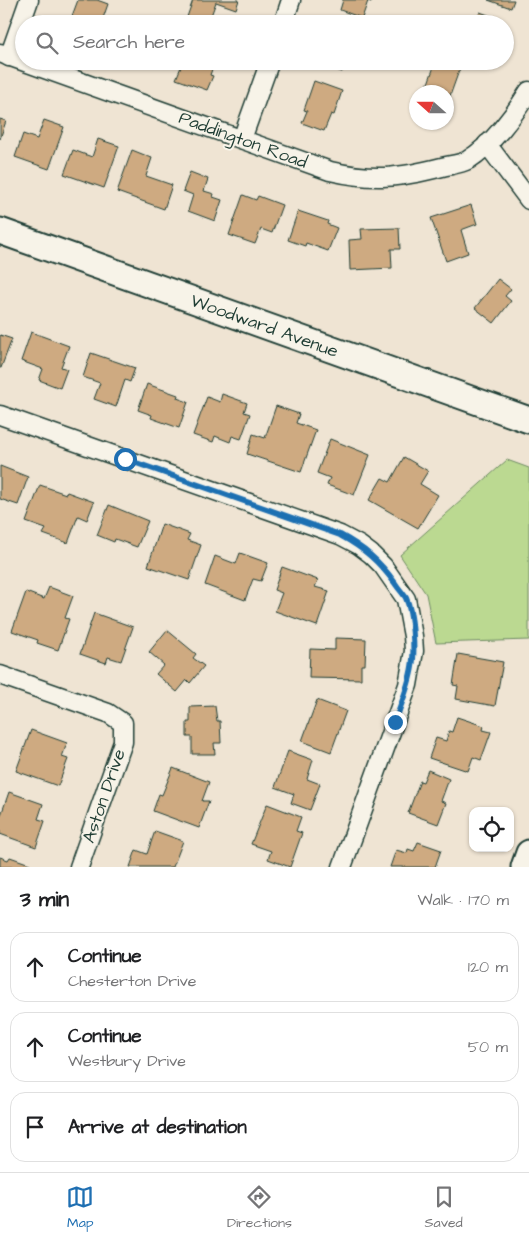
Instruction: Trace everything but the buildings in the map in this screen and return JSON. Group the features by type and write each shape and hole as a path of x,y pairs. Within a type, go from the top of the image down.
{"main road":[{"name":"Woodward Avenue","path":"0,231 529,420"},
{"path":"524,867 529,854"}],"street":[{"path":"22,15 29,0"},
{"path":"286,15 292,0"},
{"path":"4,55 15,31"},
{"name":"Paddington Road","path":"46,70 330,171 373,178 410,175 467,160 487,144 529,92"},
{"path":"242,140 267,70"},
{"path":"487,144 529,200"},
{"path":"0,415 340,535 359,545 383,566 406,599 413,636 412,668 408,685 342,867"},
{"name":"Aston Drive","path":"0,675 108,712 123,723 123,742 79,867"}],"green space":[{"path":"507,460 529,468 529,640 436,643 426,594 400,555"}],"route":[{"path":"125,459 340,535 371,554 383,566 406,599 413,636 412,668 395,722"}]}
